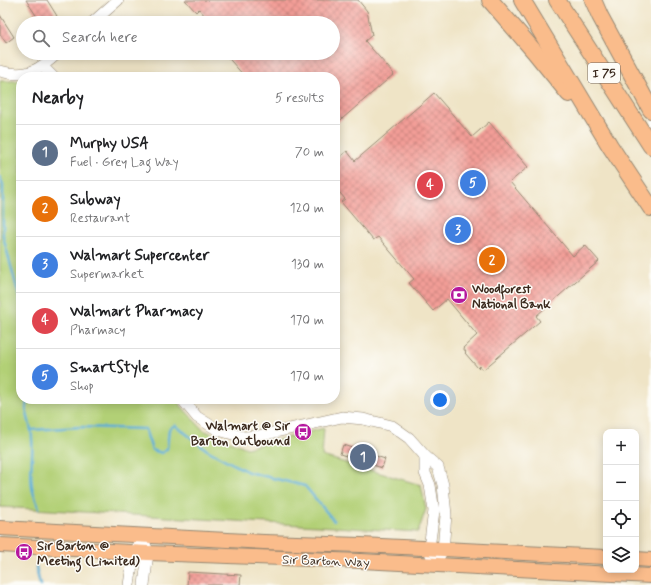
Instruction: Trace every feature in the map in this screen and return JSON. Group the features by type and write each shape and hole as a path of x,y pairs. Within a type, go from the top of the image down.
{"highway":[{"path":"490,0 534,51 610,146"},
{"name":"I 75","path":"522,0 610,146 651,208"},
{"name":"I 75","path":"557,0 651,146"},
{"path":"593,0 600,16 651,110"}],"main road":[{"name":"Sir Barton Way","path":"0,528 264,542 603,557"},
{"name":"Sir Barton Way","path":"0,544 651,576"},
{"path":"639,559 651,560"}],"street":[{"path":"100,16 118,0"},
{"path":"31,72 43,67 50,60"},
{"path":"43,67 48,72"},
{"path":"0,71 16,74"},
{"path":"186,404 197,417 218,430 244,437 258,436 342,417 371,420 392,426 409,438 425,456 438,467 443,485 446,515 443,550 434,565"},
{"path":"425,456 425,472 430,485 434,511 428,548 434,565"},
{"path":"143,535 141,552 144,585"},
{"path":"129,585 141,552"}],"green space":[{"path":"0,81 16,81 16,404 180,404 203,430 247,448 324,428 322,456 421,485 426,509 418,532 0,507"}],"building":[{"path":"26,0 47,0 57,16 36,16"},
{"path":"185,0 358,0 367,11 372,35 365,41 394,74 340,121 340,72 241,72 230,60 340,60 340,16 205,16 199,9 196,12"},
{"path":"0,15 14,37 6,43 0,34"},
{"path":"434,93 472,137 489,122 528,167 510,182 573,256 585,245 599,261 536,316 540,321 483,370 480,366 478,368 465,353 466,352 463,348 477,335 447,299 433,311 409,283 414,279 378,237 373,240 341,202 345,199 340,193 340,157 347,151 355,161"},
{"path":"343,445 385,459 382,468 340,454"},
{"path":"188,572 241,575 240,585 187,585"}],"waterway":[{"path":"0,177 3,185 3,236 16,285"},
{"path":"26,404 26,409 31,430 81,427 145,429 152,450 162,453 167,449 169,429 175,425 207,450 248,472 305,486 334,521"},
{"path":"31,430 31,480 33,492 39,508"},
{"path":"36,567 40,585"}],"place":[{"name":"SmartStyle","path":"473,183"},
{"name":"Walmart Pharmacy","path":"430,185"},
{"name":"Walmart Supercenter","path":"458,230"},
{"name":"Subway","path":"492,260"},
{"name":"Woodforest National Bank","path":"459,295"},
{"name":"Walmart @ Sir Barton Outbound","path":"303,432"},
{"name":"Murphy USA","path":"363,457"},
{"name":"Sir Barton @ Meeting (Limited)","path":"24,552"}]}
